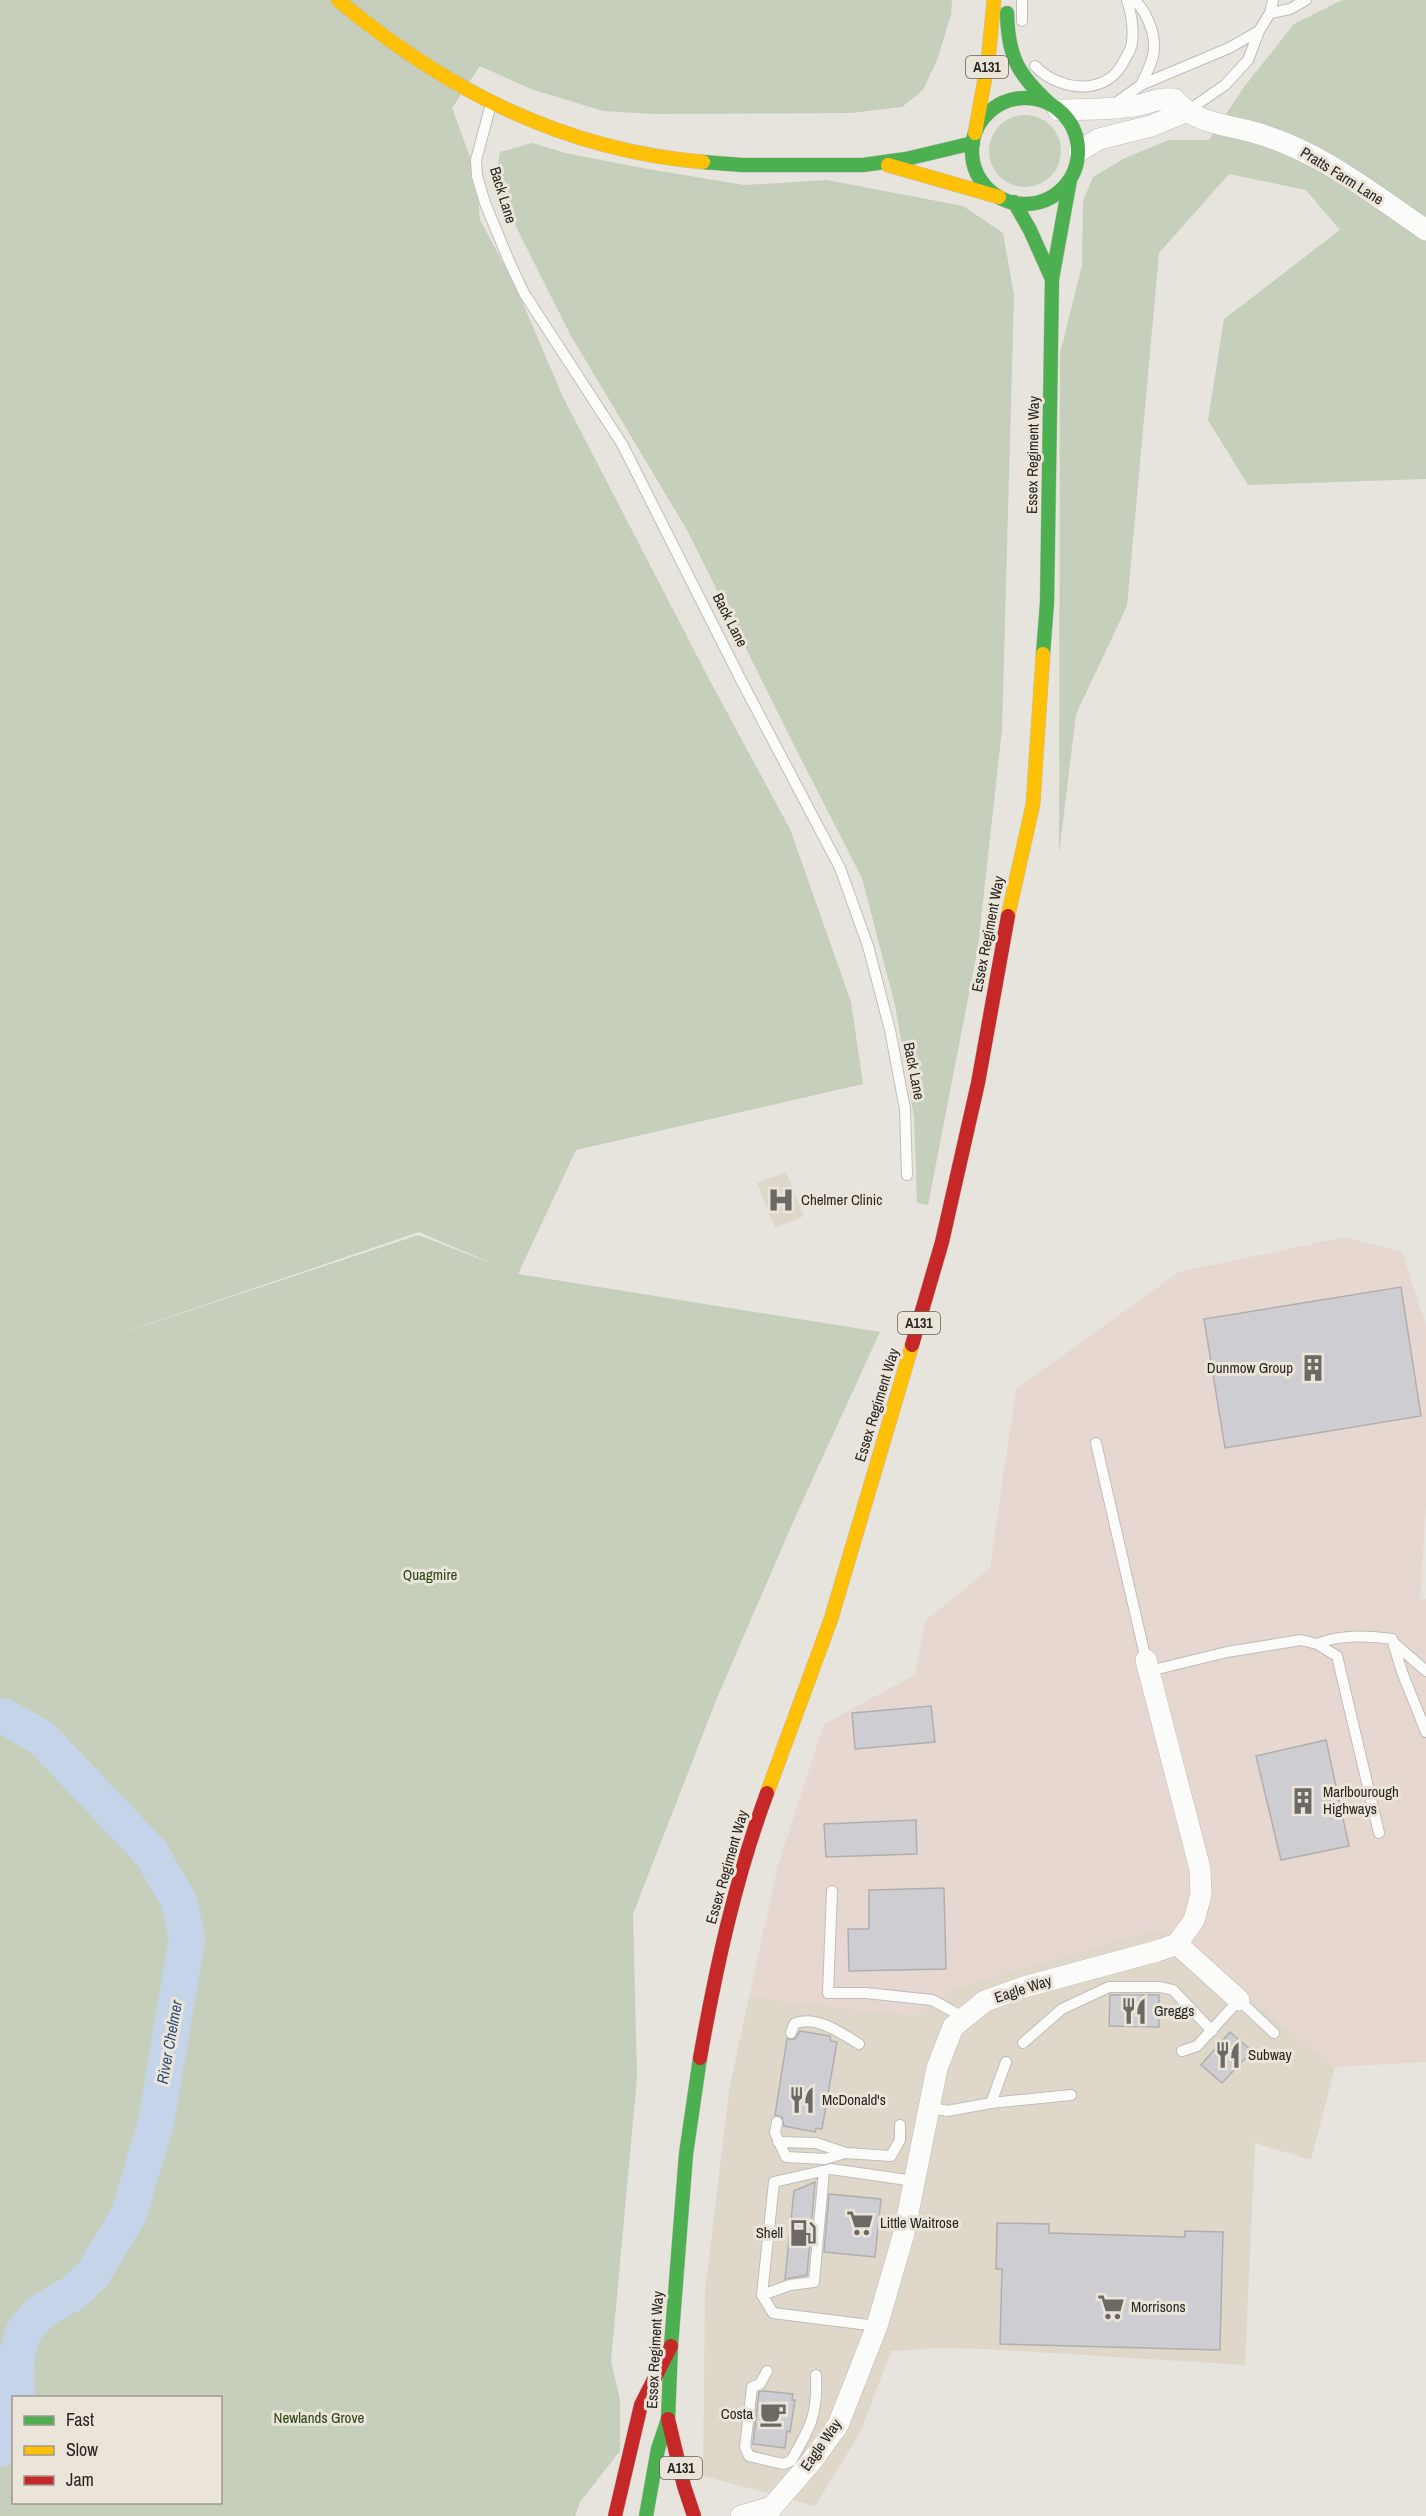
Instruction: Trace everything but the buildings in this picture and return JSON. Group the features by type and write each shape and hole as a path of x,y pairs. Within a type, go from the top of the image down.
{"main road":[{"path":"338,0 401,51 491,104 517,116 564,132 625,149 676,159 733,165 882,164 939,178 1014,202 1040,202 1055,195 1070,180 1075,169 1078,151 1075,132 1065,116 1039,99 1022,98 1000,104 983,118 974,139 974,167 988,189 999,197"},
{"name":"A131","path":"974,139 988,61 994,0"},
{"name":"A131","path":"1005,0 1007,42 1011,57 1030,85 1054,107"},
{"path":"882,164 974,139"},
{"name":"Essex Regiment Way","path":"694,2516 684,2486 668,2419 671,2346 686,2154 699,2063 720,1949 758,1819 831,1619 942,1242 978,1083 1007,918 1033,804 1047,603 1052,279 1070,180"},
{"name":"Essex Regiment Way","path":"1014,202 1030,230 1052,279"},
{"path":"615,2516 641,2406 671,2346"},
{"name":"Essex Regiment Way","path":"646,2516 658,2449 668,2419"}],"street":[{"name":"Pratts Farm Lane","path":"1054,107 1108,109 1134,106 1164,98 1174,99 1185,112 1215,123 1283,141 1335,168 1426,230"},
{"path":"1078,151 1099,139 1151,126 1185,112"},
{"path":"1147,1665 1200,1869 1201,1896 1194,1920 1177,1944 1239,2000"},
{"name":"Eagle Way","path":"741,2516 769,2511 811,2462 838,2425 877,2326 904,2233 937,2068 953,2027 986,2001 1024,1987 1177,1944"}],"lane":[{"path":"1022,0 1023,28"},
{"path":"1028,55 1030,62 1044,75 1062,84 1077,87 1099,86 1114,75 1132,44 1131,19 1127,0"},
{"path":"1134,0 1139,4 1151,28 1154,49 1141,85"},
{"path":"1185,112 1225,85 1248,60 1259,31 1270,13 1273,0"},
{"path":"1270,13 1290,9 1306,0"},
{"path":"1108,109 1141,85 1229,48 1259,31"},
{"name":"Back Lane","path":"491,104 476,160 477,176 485,203 509,261 524,293 589,389 622,444 741,680 840,867 868,946 890,1030 905,1109 907,1175"},
{"path":"1096,1443 1147,1665 1271,1643 1301,1640 1317,1644 1337,1656 1379,1833"},
{"path":"1317,1644 1328,1639 1366,1635 1392,1639 1426,1671"},
{"path":"1394,1643 1402,1672 1426,1732"},
{"path":"832,1890 828,1993 866,1993 932,2000 965,2018"},
{"path":"1023,2043 1062,2009 1109,1987 1173,1990 1212,2031"},
{"path":"1182,2050 1197,2046 1239,2000 1274,2033"},
{"path":"791,2033 794,2024 800,2021 831,2026 859,2044"},
{"path":"991,2103 1006,2062"},
{"path":"929,2107 947,2111 991,2103 1071,2096"},
{"path":"777,2122 775,2133 786,2157 825,2159 846,2153"},
{"path":"778,2142 816,2143 846,2153 891,2156 900,2140 900,2125"},
{"path":"877,2326 773,2313 762,2295 774,2182 831,2169 914,2181"},
{"path":"762,2295 790,2285 814,2282 824,2171"},
{"path":"767,2371 760,2384 752,2387 746,2447 749,2456 783,2464 791,2461 810,2427 817,2405 816,2375"}],"shaded area":[{"name":"Chelmer Clinic","path":"786,1172 804,1216 775,1228 757,1183"},
{"path":"1345,1237 1402,1252 1426,1325 1426,1505 1420,1599 1426,1599 1426,2062 1335,2067 1161,1928 965,1985 932,2000 915,2016 749,1997 778,1865 824,1724 915,1675 925,1621 990,1568 1016,1389 1179,1272"},
{"path":"1161,1928 1335,2067 1311,2160 1255,2143 1245,2365 987,2349 938,2348 891,2351 860,2433 815,2506 703,2476 705,2292 729,2091 749,1997 915,2016 932,2000 965,1985"}],"green space":[{"path":"0,0 952,0 951,15 937,60 923,90 902,107 851,113 653,114 603,111 531,89 480,66 452,108 477,176 480,220 515,285 563,397 709,679 790,829 851,1002 863,1084 576,1150 518,1274 880,1332 797,1513 717,1698 633,1914 637,2078 611,2361 620,2400 620,2451 580,2502 575,2516 0,2516","holes":["419,1232 496,1265 418,1235 87,1345"]},
{"path":"1342,0 1426,0 1426,479 1248,485 1208,420 1224,319 1340,230 1306,190 1229,174 1159,253 1127,606 1076,714 1059,854 1060,354 1082,265 1083,201 1093,177 1125,158 1169,140 1209,140 1244,87 1294,24"},
{"path":"1025,115 1045,121 1055,131 1061,151 1055,171 1045,181 1025,187 1005,181 995,171 989,151 995,131 1005,121"},
{"path":"533,143 565,153 744,185 827,180 963,206 1003,233 1014,295 1002,729 978,947 928,1205 917,1203 914,1117 895,1005 862,878 687,530 571,336 495,185 500,152"}],"waterway":[{"name":"River Chelmer","path":"0,1716 42,1738 151,1853 179,1901 187,1939 156,2122 129,2214 93,2274 73,2293 40,2312 23,2332 16,2359 17,2396"},
{"name":"River Chelmer","path":"0,2449 12,2427"}],"traffic: fast":[{"path":"1007,13 1010,42 1017,64 1030,84 1050,104"},
{"path":"1025,98 1045,102 1062,114 1074,131 1078,151 1074,171 1062,188 1045,200 1025,204 1005,200 988,188 976,171 972,151 976,131 988,114 1005,102 1025,98"},
{"path":"703,162 742,165 863,165 906,159 973,143"},
{"path":"1043,654 1047,603 1052,279 1070,180"},
{"path":"1014,202 1030,230 1052,279"},
{"path":"646,2516 658,2449 668,2419 671,2346 686,2154 700,2058"}],"traffic: slow":[{"path":"338,0 420,61 508,110 554,129 602,144 651,155 703,162"},
{"path":"975,133 988,61 994,0"},
{"path":"888,165 999,197"},
{"path":"1008,916 1033,804 1043,654"},
{"path":"767,1793 831,1619 912,1345"}],"traffic: jam":[{"path":"912,1345 942,1242 978,1083 1008,916"},
{"path":"700,2058 728,1924 745,1858 767,1793"},
{"path":"615,2516 641,2405 671,2346"},
{"path":"668,2419 684,2486 694,2516"}],"place":[{"name":"Chelmer Clinic","path":"781,1200"},
{"name":"Dunmow Group","path":"1313,1368"},
{"name":"Marlbourough Highways","path":"1303,1801"},
{"name":"Greggs","path":"1134,2011"},
{"name":"Subway","path":"1228,2055"},
{"name":"McDonald's","path":"802,2100"},
{"name":"Little Waitrose","path":"860,2223"},
{"name":"Shell","path":"803,2233"},
{"name":"Morrisons","path":"1111,2307"},
{"name":"Costa","path":"773,2414"}],"park label":[{"name":"Quagmire","path":"430,1575"},
{"name":"Newlands Grove","path":"319,2418"}]}
